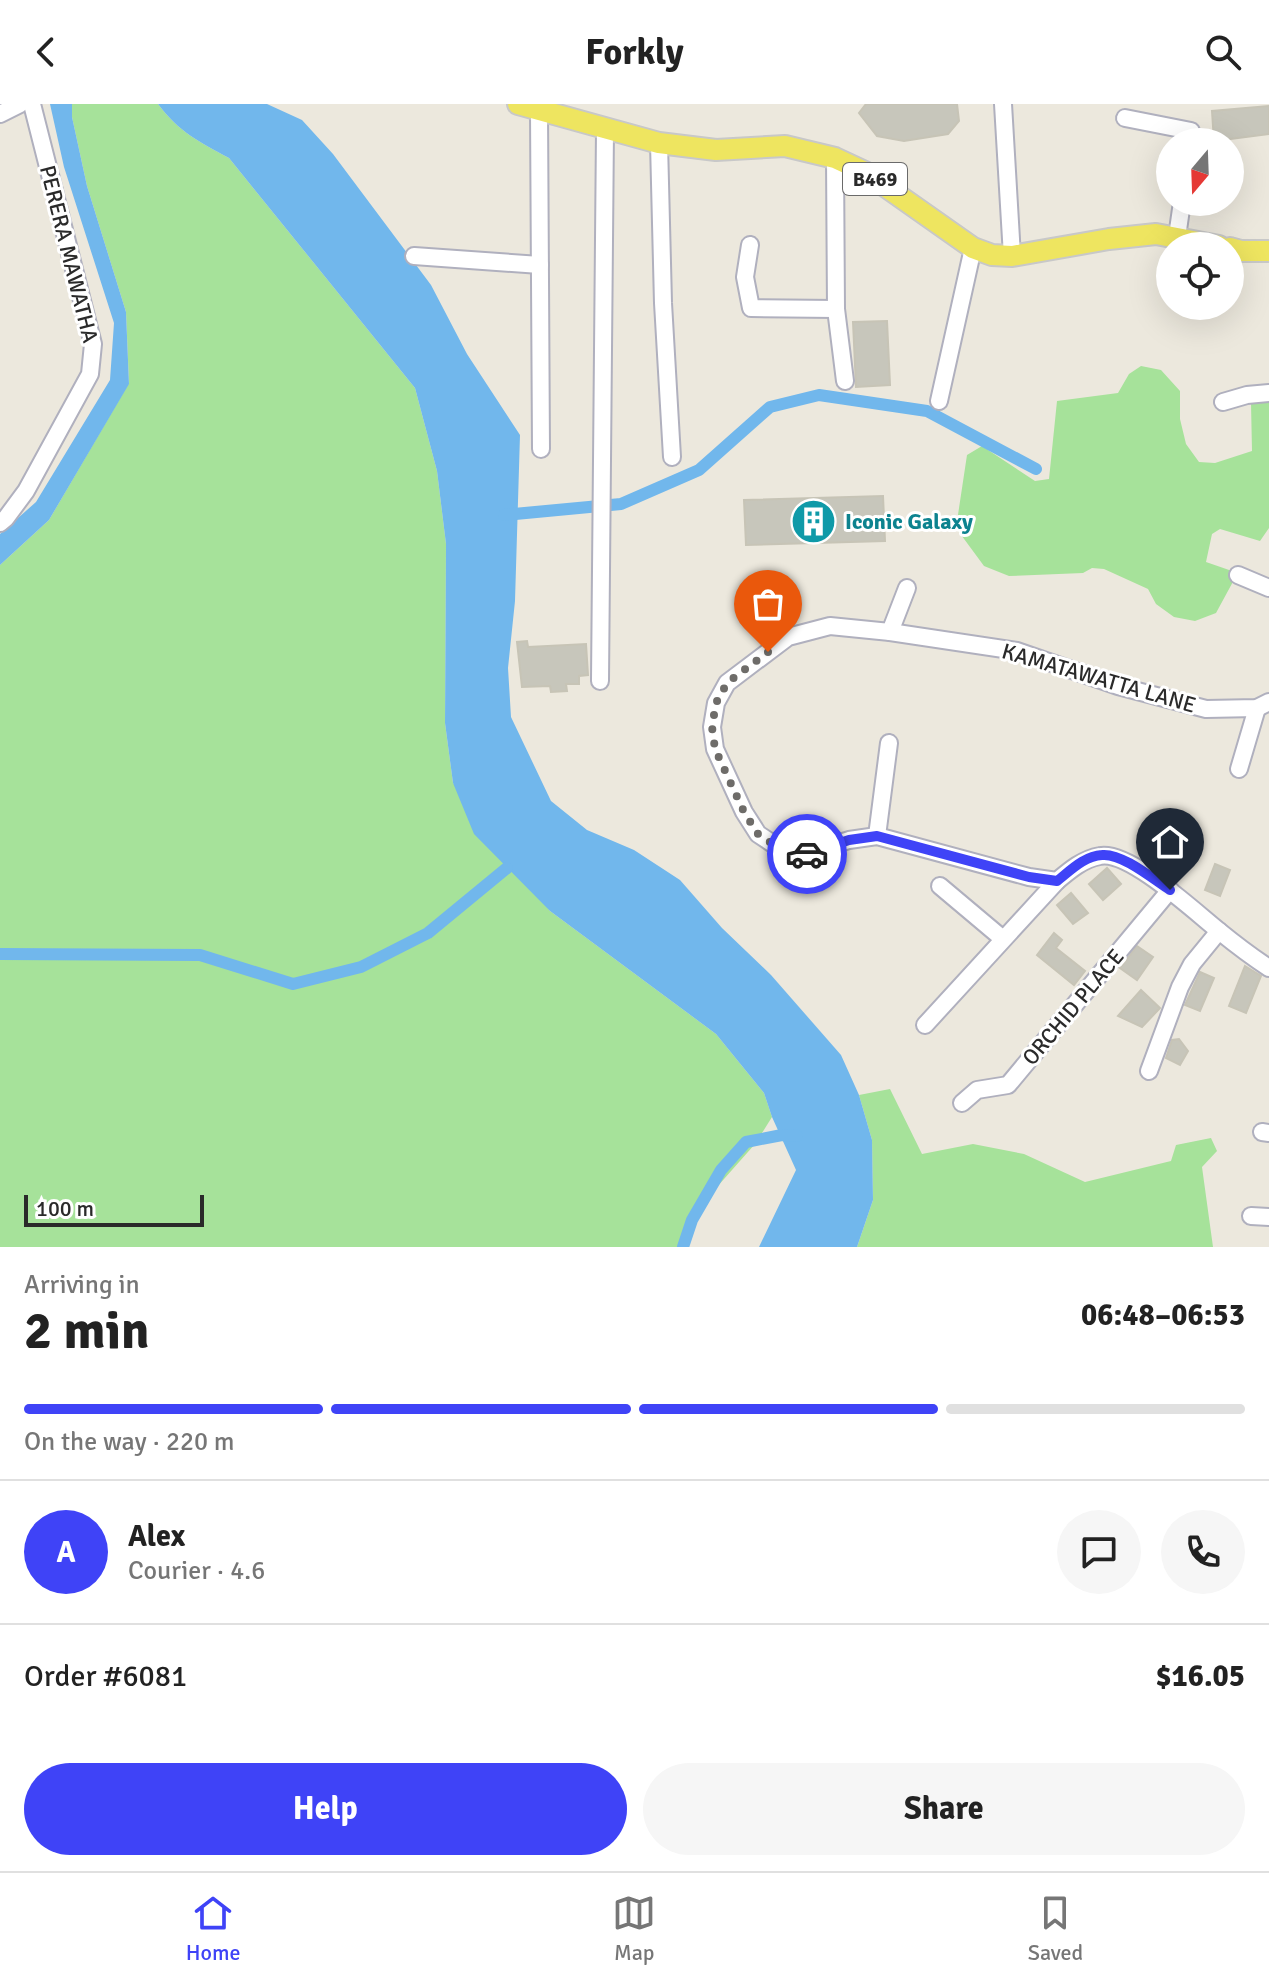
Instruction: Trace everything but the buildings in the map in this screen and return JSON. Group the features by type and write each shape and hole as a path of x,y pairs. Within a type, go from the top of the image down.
{"main road":[{"name":"B469","path":"518,104 659,143 716,150 785,146 835,158 865,172 973,248 992,255 1012,256 1156,234"},
{"path":"1244,251 1269,251"}],"street":[{"path":"0,114 20,104"},
{"name":"PERERA MAWATHA","path":"0,523 26,491 90,374 93,344 32,104"},
{"path":"1003,104 1012,256"},
{"path":"539,111 541,449"},
{"path":"1125,118 1176,128"},
{"path":"600,681 605,130"},
{"path":"659,143 663,303 672,457"},
{"path":"835,158 836,309 845,381"},
{"path":"750,245 745,277 751,308 836,309"},
{"path":"939,401 973,248"},
{"path":"414,256 540,265"},
{"path":"1223,402 1269,393"},
{"path":"1238,575 1269,588"},
{"path":"890,632 907,588"},
{"name":"KAMATAWATTA LANE","path":"877,836 849,840 805,854 788,854 758,834 744,812 715,749 712,727 716,703 727,683 788,637 830,626 890,632 1017,651 1118,686 1206,709 1263,705"},
{"path":"1239,769 1263,705"},
{"path":"889,743 877,836 1029,877 1057,881"},
{"path":"925,1025 1057,881 1079,863 1102,855 1122,859 1170,890 1269,968"},
{"path":"940,886 1003,939"},
{"name":"ORCHID PLACE","path":"962,1103 977,1090 1008,1085 1170,890"},
{"path":"1149,1071 1186,975 1219,931"},
{"path":"1251,1216 1269,1217"}],"green space":[{"path":"72,104 158,104 182,129 229,158 415,388 437,471 446,544 445,723 453,783 550,911 716,1034 764,1093 772,1117 755,1144 701,1205 677,1247 0,1247 0,565 49,520 129,383 126,312 87,186"},
{"path":"1141,366 1161,370 1180,391 1180,419 1186,444 1199,462 1215,463 1252,451 1251,403 1265,391 1269,392 1269,528 1260,541 1220,529 1212,534 1206,562 1232,571 1235,578 1216,613 1195,621 1174,617 1156,604 1148,589 1104,569 1092,568 1083,573 1009,576 984,566 956,528 967,455 982,446 1035,481 1049,479 1057,401 1118,393 1129,374"},
{"path":"890,1089 922,1154 973,1144 1024,1154 1085,1182 1171,1161 1176,1145 1211,1138 1217,1151 1202,1167 1213,1247 857,1247 873,1200 872,1140 859,1095"}],"water":[{"path":"50,104 72,104 87,186 126,312 129,384 49,520 0,565 0,534 36,502 110,380 114,323 64,167"},
{"path":"158,104 267,104 302,120 333,154 431,285 467,354 520,435 515,601 508,668 511,717 551,801 587,830 634,850 680,880 722,928 771,975 841,1055 859,1095 872,1140 873,1200 857,1247 759,1247 796,1170 764,1093 716,1034 550,911 474,834 453,783 445,723 446,544 437,471 415,388 229,158 182,129"}],"waterway":[{"path":"504,515 621,504 699,470 770,407 819,395 927,411 1036,469"},
{"path":"0,954 200,955 293,984 361,967 428,933 507,868"},
{"path":"683,1247 692,1220 721,1170 746,1142 782,1135 797,1136"}],"way so far":[{"path":"768,652 727,683 716,703 712,727 715,749 744,812 758,834 788,854 807,854"}],"place":[{"name":"Iconic Galaxy","path":"814,521"}],"route":[{"path":"807,854 849,840 877,836 1029,877 1057,881 1079,863 1102,855 1122,859 1170,890"}]}
